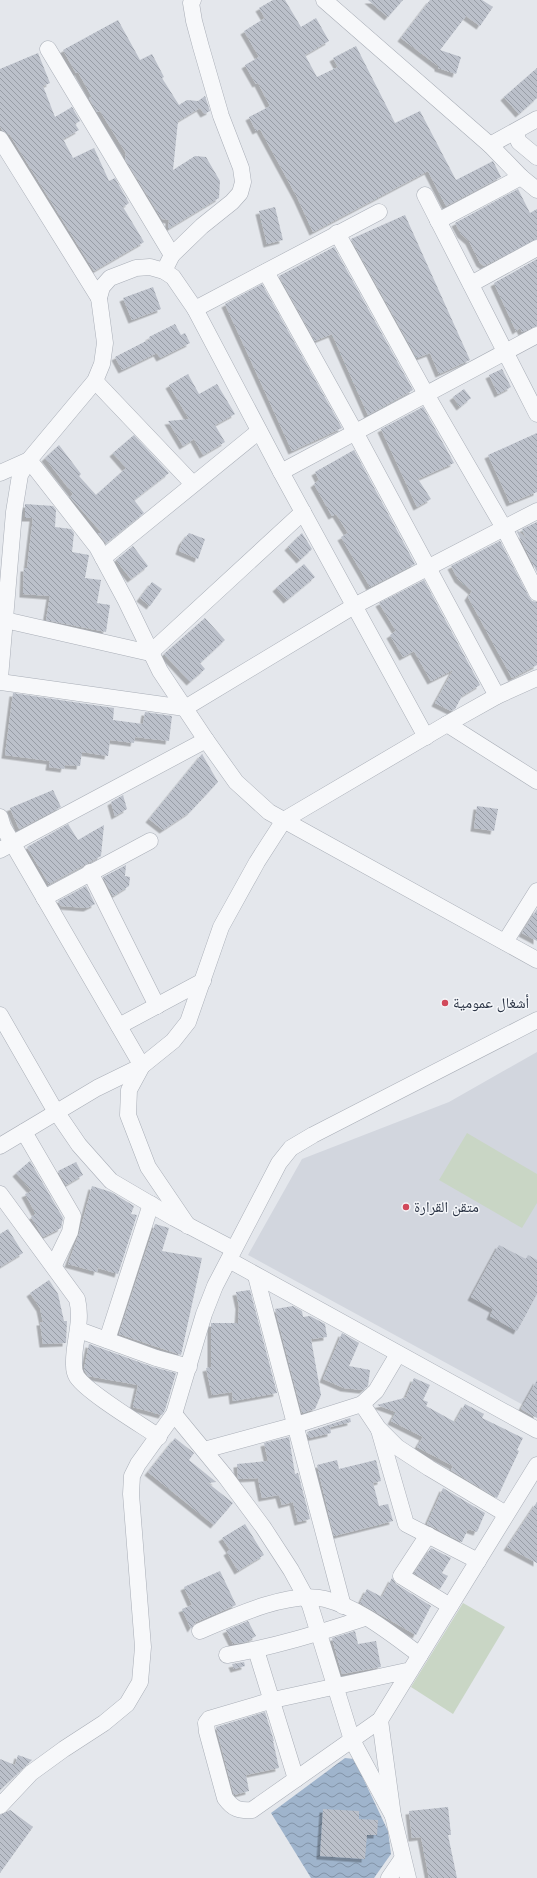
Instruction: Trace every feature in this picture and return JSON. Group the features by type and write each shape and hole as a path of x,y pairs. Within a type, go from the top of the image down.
{"street":[{"path":"164,271 172,255 202,226 232,202 240,193 242,182 241,168 221,116 194,22 191,3 193,0"},
{"path":"324,0 490,145 537,190"},
{"path":"48,49 172,255"},
{"path":"490,145 537,119"},
{"path":"514,132 519,142 537,157"},
{"path":"0,139 99,298"},
{"path":"438,221 521,176"},
{"path":"425,195 537,414"},
{"path":"195,309 379,212"},
{"path":"337,233 426,394 504,528 537,593"},
{"path":"471,284 537,248"},
{"path":"0,678 14,512 20,475 29,460 95,381 102,364 105,342 99,298 102,287 110,278 136,268 150,267 164,271 173,277 195,309 281,472 426,737"},
{"path":"266,272 355,432 497,696"},
{"path":"281,472 537,335"},
{"path":"95,381 193,484"},
{"path":"103,558 259,431"},
{"path":"0,473 29,460"},
{"path":"29,460 97,547 126,601 160,671 236,782 269,812 537,960"},
{"path":"0,682 185,708 354,606 537,511"},
{"path":"150,653 303,512"},
{"path":"5,620 150,653"},
{"path":"0,1146 104,1084 142,1066 174,1041 188,1022 221,927 257,862 284,820 447,724 497,696 537,678"},
{"path":"447,724 537,781"},
{"path":"6,846 206,740"},
{"path":"0,817 6,846 44,898 142,1066"},
{"path":"44,898 150,841"},
{"path":"90,872 157,1006"},
{"path":"505,942 537,891"},
{"path":"119,1026 203,981"},
{"path":"0,1015 56,1112 78,1145 111,1181 188,1226 231,1254 256,1276 537,1430"},
{"path":"0,1806 31,1773 104,1723 128,1704 140,1682 143,1647 131,1494 132,1476 138,1464 159,1437 174,1414 204,1314 215,1286 279,1163 291,1148 313,1135 537,1020"},
{"path":"142,1066 129,1090 128,1115 148,1167 188,1226"},
{"path":"24,1132 73,1216 70,1232 54,1265"},
{"path":"0,1194 77,1298 80,1310 74,1366 77,1376 97,1394 159,1437"},
{"path":"107,1340 151,1204"},
{"path":"256,1276 343,1606"},
{"path":"79,1330 156,1358 189,1367"},
{"path":"204,1450 296,1425 362,1404 376,1391 398,1354"},
{"path":"362,1404 378,1428 397,1446 423,1464 506,1514"},
{"path":"174,1414 204,1450 263,1527 291,1570 306,1598 319,1633 352,1740 393,1816"},
{"path":"378,1428 406,1524 478,1561"},
{"path":"411,1670 335,1685 273,1700 216,1715 209,1719 206,1723 207,1732 226,1798 232,1806 240,1811 252,1810 380,1720 411,1670 450,1606 478,1561 506,1514 537,1465"},
{"path":"428,1535 401,1576 450,1606"},
{"path":"200,1631 277,1602 306,1598 325,1599 343,1606 388,1631 420,1655"},
{"path":"226,1655 256,1650 319,1633 365,1618"},
{"path":"256,1650 273,1700 296,1779"},
{"path":"380,1720 393,1816 402,1859 408,1878"},
{"path":"389,1878 402,1859"}],"shaded area":[{"name":"متقن القرارة","path":"537,1052 537,1389 525,1406 248,1255 302,1159 449,1102"}],"green space":[{"path":"467,1133 537,1174 537,1203 522,1228 439,1180"},
{"path":"463,1603 505,1627 453,1714 411,1687"}],"water":[{"path":"345,1758 354,1759 388,1831 391,1854 374,1878 311,1878 271,1813"}],"building":[{"path":"273,0 285,0 301,27 316,18 329,41 305,55 317,77 338,67 333,58 356,46 395,123 420,111 456,180 493,161 501,177 446,206 428,171 313,232 297,197 260,129 256,131 249,117 270,106 258,83 256,84 245,65 259,57 244,31 265,18 259,8"},
{"path":"368,0 403,0 388,17"},
{"path":"430,0 482,0 493,7 480,26 466,16 440,50 461,57 456,74 438,68 438,66 401,38"},
{"path":"118,20 140,60 152,54 164,77 162,78 179,105 187,100 198,101 205,96 210,111 204,114 200,108 178,121 173,170 195,156 206,157 220,181 219,198 168,229 169,220 162,219 125,159 126,153 100,111 97,112 89,98 92,97 78,72 76,73 63,50"},
{"path":"38,53 50,83 43,86 55,117 72,107 80,121 75,124 79,130 63,139 73,158 94,148 109,181 115,178 129,203 123,207 144,242 94,271 10,135 2,130 0,126 0,69"},
{"path":"537,68 537,98 519,114 504,97"},
{"path":"518,189 530,213 537,209 537,239 484,266 480,263 469,241 461,234 455,223"},
{"path":"275,207 283,240 267,244 259,211"},
{"path":"405,215 470,360 439,374 430,353 417,358 351,239"},
{"path":"334,247 413,390 368,415 332,334 315,341 279,276"},
{"path":"537,259 537,326 522,332 520,328 516,331 494,283"},
{"path":"262,284 342,428 292,451 225,304"},
{"path":"153,287 161,309 132,320 123,298"},
{"path":"175,324 181,335 185,333 190,343 160,358 157,353 122,370 115,357"},
{"path":"502,369 511,387 498,394 489,375"},
{"path":"188,374 199,394 217,384 235,414 215,425 225,442 203,455 194,439 183,446 168,421 189,419 169,385"},
{"path":"464,389 471,398 460,407 453,397"},
{"path":"423,407 454,463 418,479 431,499 417,507 381,429"},
{"path":"537,433 537,492 510,503 488,455"},
{"path":"134,435 169,473 134,500 144,513 106,543 98,533 102,533 70,497 73,494 45,458 59,445 81,474 79,476 96,495 126,468 113,453"},
{"path":"354,450 415,564 370,587 341,537 348,533 336,514 332,516 314,484 319,480 315,472"},
{"path":"25,504 53,506 56,510 55,527 71,529 74,533 72,552 89,555 85,578 101,580 97,603 110,605 106,632 46,620 50,596 23,594 24,568 27,568 33,518 25,518"},
{"path":"537,522 537,572 517,532 518,531 526,538 522,529"},
{"path":"189,533 205,539 198,559 179,551 182,542"},
{"path":"302,533 312,549 300,560 288,547"},
{"path":"500,541 529,597 532,601 537,602 537,665 512,678 468,597 472,591 458,579 451,566"},
{"path":"133,546 148,566 131,579 116,560"},
{"path":"304,564 315,577 287,600 276,588"},
{"path":"424,580 480,685 462,696 455,709 451,711 435,703 453,670 431,681 414,651 403,657 390,635 396,631 379,603"},
{"path":"152,582 162,589 150,606 140,598"},
{"path":"205,618 225,640 200,663 205,669 190,682 164,654"},
{"path":"13,693 114,708 113,720 143,724 145,712 172,716 169,741 135,737 134,743 110,740 108,756 82,752 80,766 65,765 64,769 49,767 50,761 5,755"},
{"path":"202,754 218,782 190,812 163,830 149,819"},
{"path":"53,790 61,807 19,829 10,808"},
{"path":"123,795 127,809 115,816 111,802"},
{"path":"477,806 498,809 494,831 474,828"},
{"path":"68,824 78,840 104,825 101,856 49,884 27,847"},
{"path":"126,865 125,876 130,877 129,886 113,896 103,877"},
{"path":"86,886 95,904 87,908 61,906 58,901"},
{"path":"537,909 537,941 522,933"},
{"path":"30,1161 63,1218 61,1228 43,1237 31,1217 36,1214 25,1194 32,1191 16,1173"},
{"path":"76,1162 83,1175 66,1185 58,1171"},
{"path":"92,1186 111,1192 134,1206 131,1214 137,1215 118,1274 98,1268 97,1272 68,1264 79,1234"},
{"path":"155,1224 169,1228 162,1251 202,1258 181,1355 119,1334"},
{"path":"8,1229 23,1253 0,1267 0,1234"},
{"path":"499,1245 526,1259 528,1255 537,1260 537,1294 517,1331 490,1316 493,1309 471,1297"},
{"path":"49,1280 58,1294 64,1321 67,1321 66,1343 43,1344 40,1322 43,1322 40,1308 30,1293"},
{"path":"250,1290 277,1393 233,1401 232,1392 212,1395 206,1368 211,1367 211,1323 238,1323 239,1306 236,1292"},
{"path":"293,1306 302,1311 303,1317 310,1316 325,1324 327,1337 311,1339 321,1395 315,1409 302,1413 275,1309"},
{"path":"342,1333 359,1343 349,1366 370,1370 368,1386 363,1390 344,1388 323,1379"},
{"path":"89,1344 153,1367 176,1373 165,1410 162,1415 133,1407 138,1385 88,1376 84,1369"},
{"path":"414,1378 430,1385 423,1400 428,1402 426,1406 455,1422 465,1404 484,1414 482,1418 523,1438 517,1450 519,1451 497,1498 451,1470 453,1466 417,1447 423,1437 391,1421 396,1412 377,1405 408,1397 406,1397"},
{"path":"537,1380 537,1418 521,1409"},
{"path":"350,1418 351,1422 330,1427 331,1433 309,1438 307,1432"},
{"path":"289,1437 295,1474 298,1473 310,1519 298,1522 293,1502 282,1505 279,1495 262,1498 258,1478 238,1478 237,1464 268,1461 264,1443"},
{"path":"175,1438 194,1453 189,1460 216,1482 208,1483 233,1503 214,1525 148,1472"},
{"path":"337,1460 339,1469 376,1460 381,1481 373,1483 379,1506 388,1504 393,1521 334,1536 317,1465"},
{"path":"443,1488 485,1513 477,1532 468,1529 462,1542 427,1524"},
{"path":"537,1502 537,1563 507,1547"},
{"path":"245,1524 264,1555 238,1571 227,1552 230,1550 222,1538"},
{"path":"431,1548 451,1558 442,1573 448,1576 440,1589 414,1573"},
{"path":"220,1571 236,1605 196,1622 191,1629 182,1609 192,1605 184,1587"},
{"path":"392,1578 396,1584 431,1606 416,1635 360,1603 367,1589 382,1597"},
{"path":"248,1621 256,1636 246,1642 233,1644 226,1630"},
{"path":"355,1631 358,1644 376,1641 381,1667 342,1674 332,1638"},
{"path":"244,1662 245,1666 234,1669 232,1664"},
{"path":"265,1712 274,1741 279,1768 246,1775 249,1791 234,1795 216,1727"},
{"path":"18,1755 32,1760 0,1790 0,1759 15,1765"},
{"path":"448,1807 451,1835 448,1835 457,1878 429,1878 421,1837 412,1838 409,1811"},
{"path":"323,1809 359,1811 359,1819 378,1820 377,1835 367,1835 365,1859 320,1856"},
{"path":"10,1810 33,1827 0,1873 0,1815"}],"place":[{"name":"أشغال عمومية","path":"445,1003"},
{"name":"متقن القرارة","path":"406,1207"}]}
